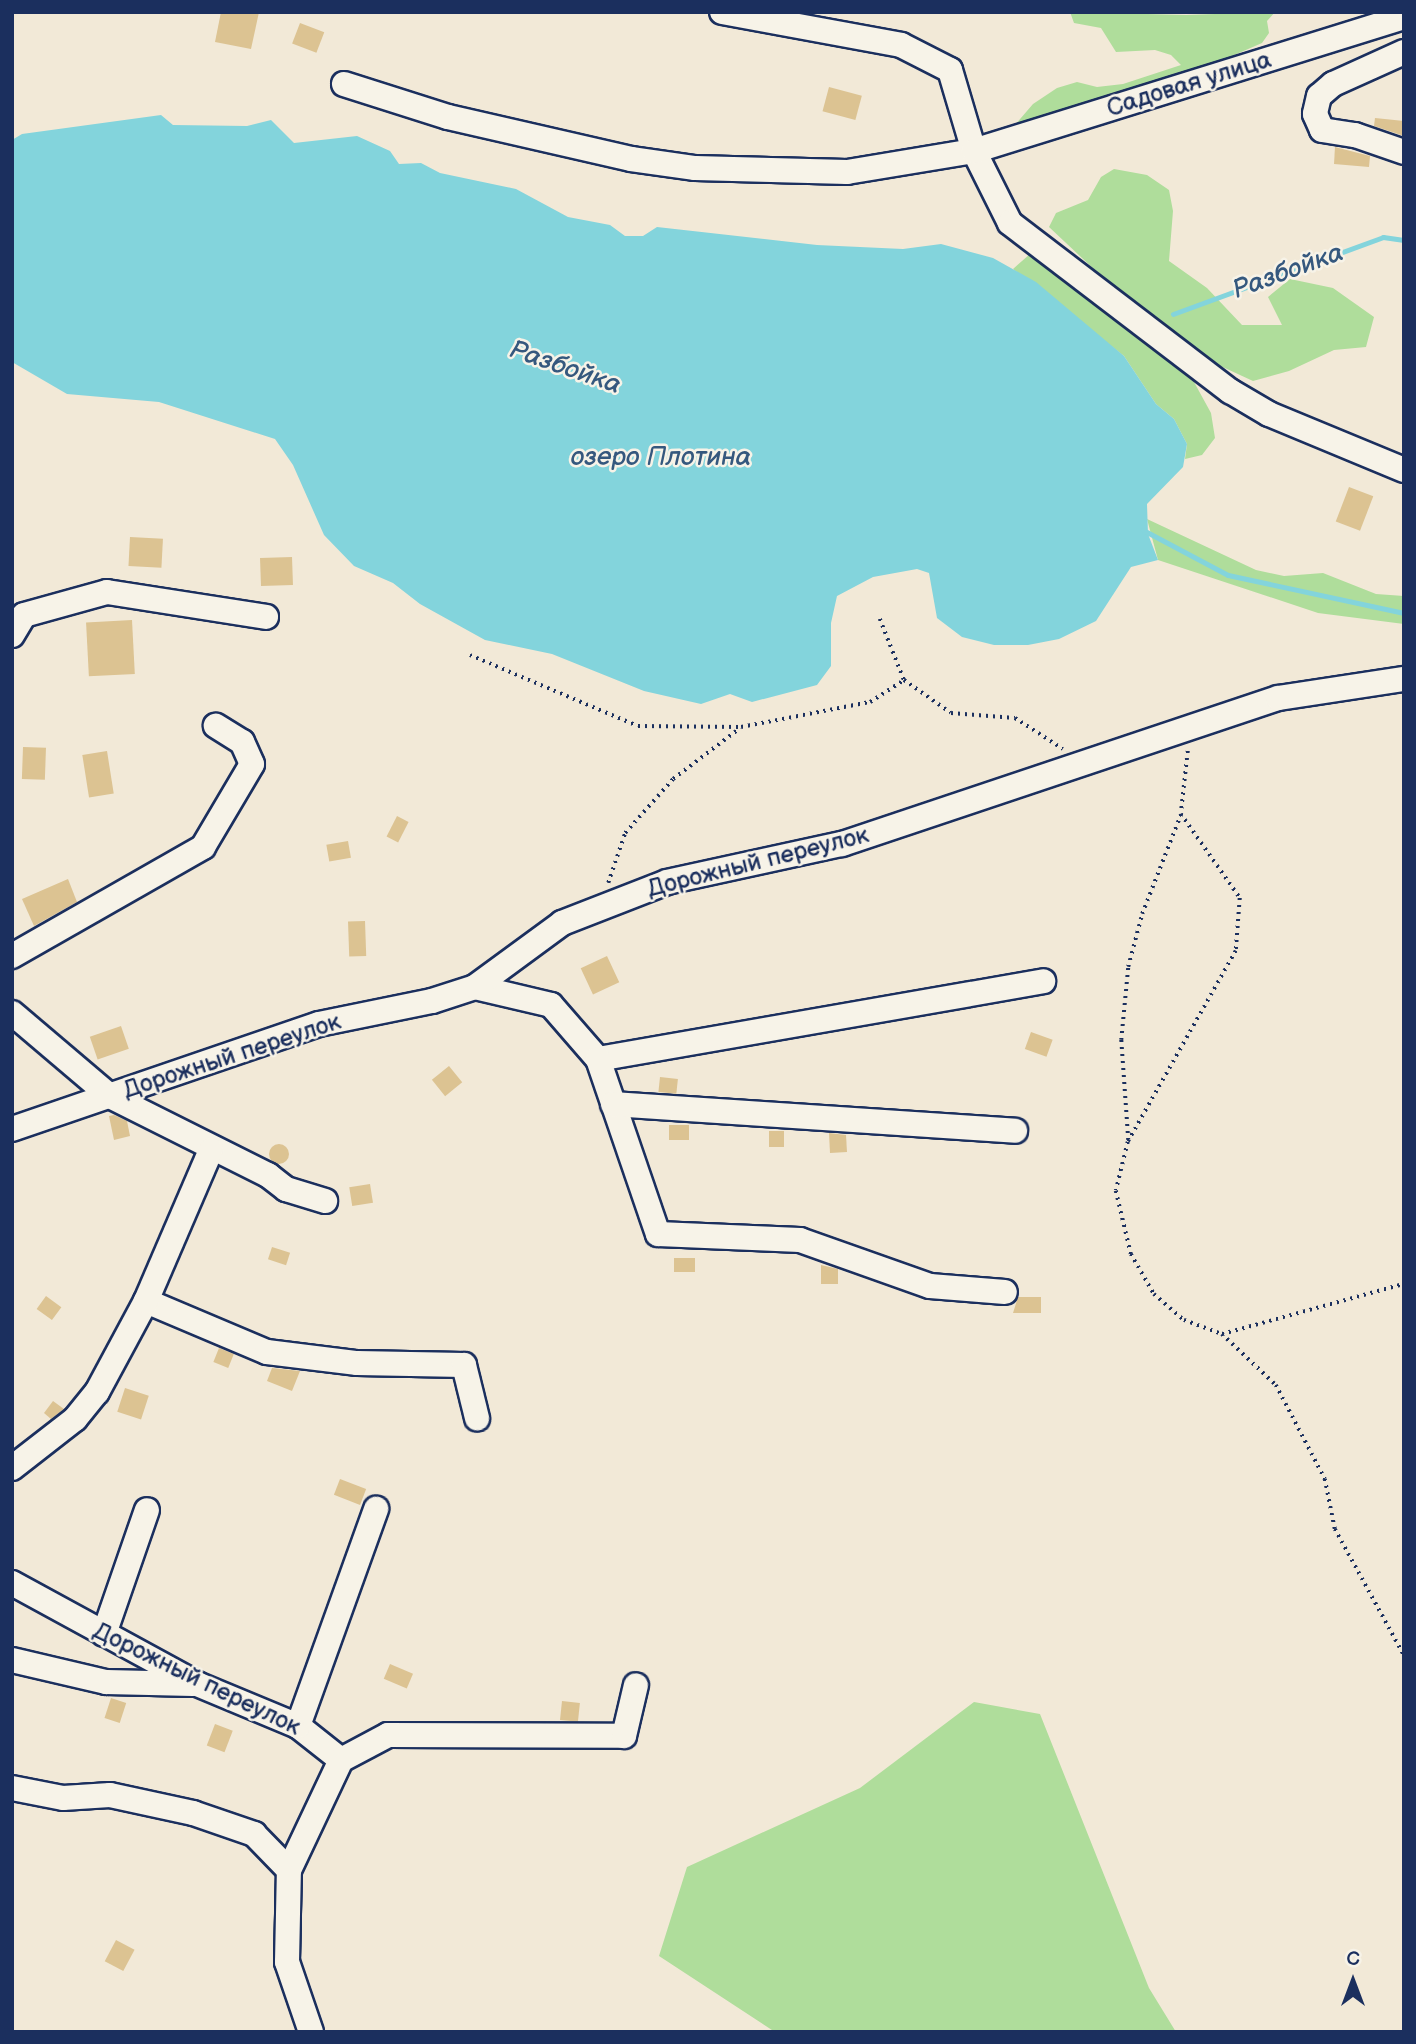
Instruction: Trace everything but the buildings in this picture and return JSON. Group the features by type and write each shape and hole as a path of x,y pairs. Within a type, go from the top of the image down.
{"street":[{"path":"722,12 901,45 950,69 974,151 1010,223 1230,391 1269,414 1404,470"},
{"name":"Садовая улица","path":"344,84 448,117 631,159 695,168 847,173 974,151 1404,17"},
{"path":"1404,52 1333,84 1319,96 1315,114 1322,131 1355,135 1404,152"},
{"path":"12,635 24,615 107,592 266,617"},
{"name":"Дорожный переулок","path":"12,1129 319,1024 432,1001 475,987 562,923 667,882 842,844 1279,698 1404,679"},
{"path":"12,956 203,847 252,764 242,741 216,726"},
{"path":"598,1059 1043,981"},
{"path":"475,987 551,1005 598,1059 658,1234 800,1240 930,1286 1005,1292"},
{"path":"12,1013 110,1096 211,1150 268,1175 286,1189 325,1201"},
{"path":"613,1104 1015,1131"},
{"path":"12,1468 75,1419 97,1392 146,1301 211,1150"},
{"path":"146,1301 267,1352 357,1363 464,1365 477,1418"},
{"path":"298,1726 376,1509"},
{"path":"104,1634 147,1510"},
{"name":"Дорожный переулок","path":"12,1583 197,1684 298,1726 341,1760"},
{"path":"12,1660 106,1682 197,1684"},
{"path":"311,2032 287,1962 289,1870 341,1760 388,1735 624,1736 636,1685"},
{"path":"12,1788 63,1798 110,1795 193,1813 254,1834 289,1870"}],"path":[{"path":"880,619 904,680 951,713 1015,718 1085,763"},
{"path":"470,655 638,726 741,727 870,702 904,680"},
{"path":"610,904 607,880 625,833 673,779 741,727"},
{"path":"1128,1142 1121,1040 1128,967 1142,914 1181,814 1190,728"},
{"path":"1181,814 1240,898 1236,951 1128,1142 1116,1191 1130,1254 1154,1294 1184,1320 1222,1334 1276,1385 1325,1479 1335,1529 1404,1655"},
{"path":"1222,1334 1404,1284"}],"green space":[{"path":"1070,12 1186,15 1275,12 1267,21 1269,33 1262,43 1202,69 1014,126 1033,104 1057,88 1077,82 1097,87 1123,84 1181,65 1171,55 1155,50 1116,52 1101,28 1074,23"},
{"path":"1114,169 1147,175 1169,190 1173,211 1169,261 1207,288 1242,325 1282,325 1268,297 1290,279 1333,288 1374,317 1366,347 1334,350 1289,371 1253,381 1201,357 1194,382 1211,413 1215,438 1202,455 1185,459 1187,444 1174,419 1156,404 1124,356 1013,269 1030,254 1106,311 1115,289 1049,227 1056,213 1088,200 1101,177"},
{"path":"1147,519 1256,570 1284,576 1323,573 1376,594 1404,596 1404,624 1318,613 1158,560"},
{"path":"974,1702 1040,1714 1149,1988 1176,2032 775,2032 659,1956 687,1867 860,1788"}],"water":[{"name":"озеро Плотина","path":"161,115 173,125 247,126 271,120 294,143 357,136 390,151 399,164 421,163 440,173 516,189 568,217 610,225 625,236 643,236 657,227 817,245 903,249 941,244 993,258 1036,282 1124,356 1156,404 1174,419 1187,444 1183,467 1147,504 1148,534 1158,560 1131,567 1096,621 1059,639 1028,645 994,645 962,637 937,618 929,573 917,569 873,577 837,596 831,623 831,666 817,685 752,702 730,694 701,704 644,691 552,654 485,640 420,604 393,583 354,566 324,535 293,465 275,439 159,402 67,394 12,362 12,140 22,134"}],"waterway":[{"name":"Разбойка","path":"1173,314 1383,237 1404,240"},
{"path":"1143,530 1228,575 1404,613"}]}
